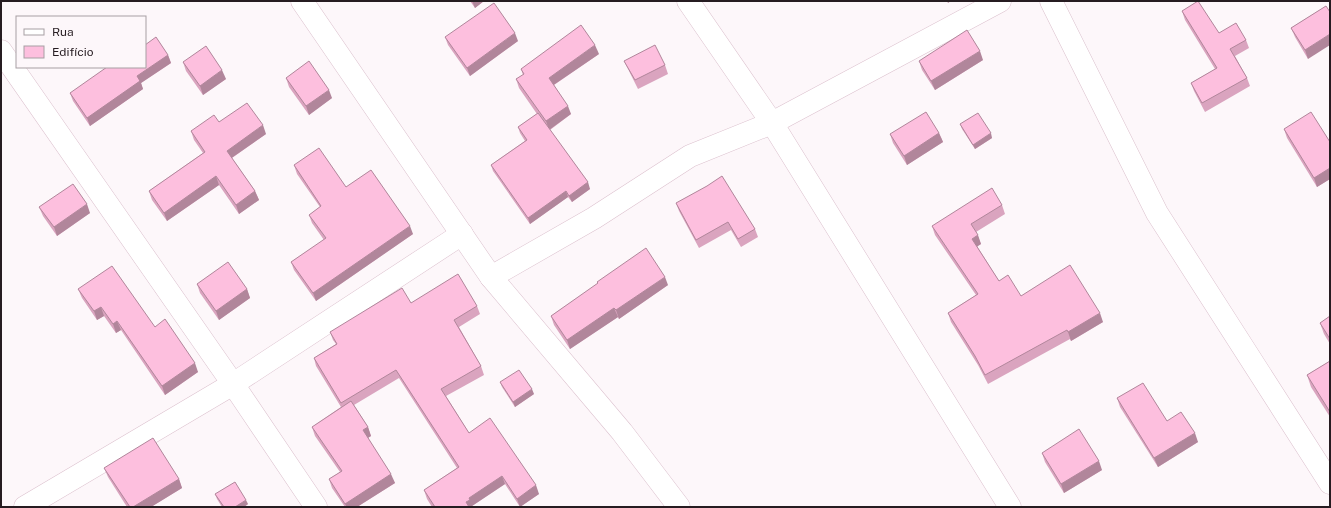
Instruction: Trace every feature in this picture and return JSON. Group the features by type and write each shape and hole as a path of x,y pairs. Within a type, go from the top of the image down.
{"street":[{"path":"302,1 491,277 622,432 679,507"},
{"path":"688,1 772,123 1010,507"},
{"path":"491,277 594,218 690,156 772,123 1000,1"},
{"path":"1051,1 1157,213 1330,483"},
{"path":"1,51 233,384 316,507"},
{"path":"25,507 233,384 462,234"}],"building":[{"path":"1198,1 1219,33 1236,23 1246,40 1230,49 1247,78 1202,103 1191,83 1217,68 1182,11"},
{"path":"494,3 515,33 467,68 445,37"},
{"path":"1326,6 1330,12 1330,34 1305,50 1291,28"},
{"path":"581,25 595,45 549,78 568,106 546,121 516,79 524,74 521,69"},
{"path":"967,30 980,51 931,81 919,61"},
{"path":"156,37 168,55 137,76 140,81 87,118 70,93 106,68 146,68 146,44"},
{"path":"655,45 665,65 635,80 624,61"},
{"path":"206,46 222,70 200,86 183,62"},
{"path":"309,61 329,90 306,106 286,78"},
{"path":"247,103 263,125 227,151 255,191 236,205 216,176 164,213 149,191 205,152 191,131 214,115 219,122"},
{"path":"926,112 939,133 904,156 890,134"},
{"path":"1311,112 1330,142 1330,168 1314,178 1284,129"},
{"path":"538,113 588,182 569,196 566,191 528,218 491,165 527,140 518,127"},
{"path":"978,113 991,133 973,145 960,124"},
{"path":"319,148 346,187 371,170 410,226 313,293 291,262 326,238 309,215 321,206 294,165"},
{"path":"722,176 755,229 738,239 728,222 696,240 676,203"},
{"path":"73,184 87,204 54,227 39,207"},
{"path":"992,188 1002,205 971,224 978,235 972,239 999,281 1008,275 1021,296 1070,265 1100,313 1068,332 1067,330 985,375 948,313 978,294 932,226"},
{"path":"646,248 665,277 616,310 614,308 567,340 551,316"},
{"path":"228,262 247,289 216,311 197,284"},
{"path":"112,266 155,327 165,319 195,363 162,386 117,321 113,324 101,307 94,311 78,289"},
{"path":"458,274 477,306 454,320 481,366 441,389 469,433 490,418 536,485 517,499 502,476 469,498 470,500 466,502 469,507 435,507 424,490 459,467 396,370 341,403 314,358 337,344 330,332 402,288 411,303"},
{"path":"1330,316 1330,339 1320,323"},
{"path":"1330,361 1330,412 1307,375"},
{"path":"519,370 532,389 513,402 500,382"},
{"path":"1143,383 1167,421 1181,412 1195,433 1154,458 1117,398"},
{"path":"351,401 368,427 363,430 391,474 345,504 329,479 342,471 312,427"},
{"path":"1079,429 1099,461 1061,484 1042,453"},
{"path":"153,438 179,479 133,507 130,507 104,468"},
{"path":"235,482 246,500 235,507 224,507 215,494"}]}
